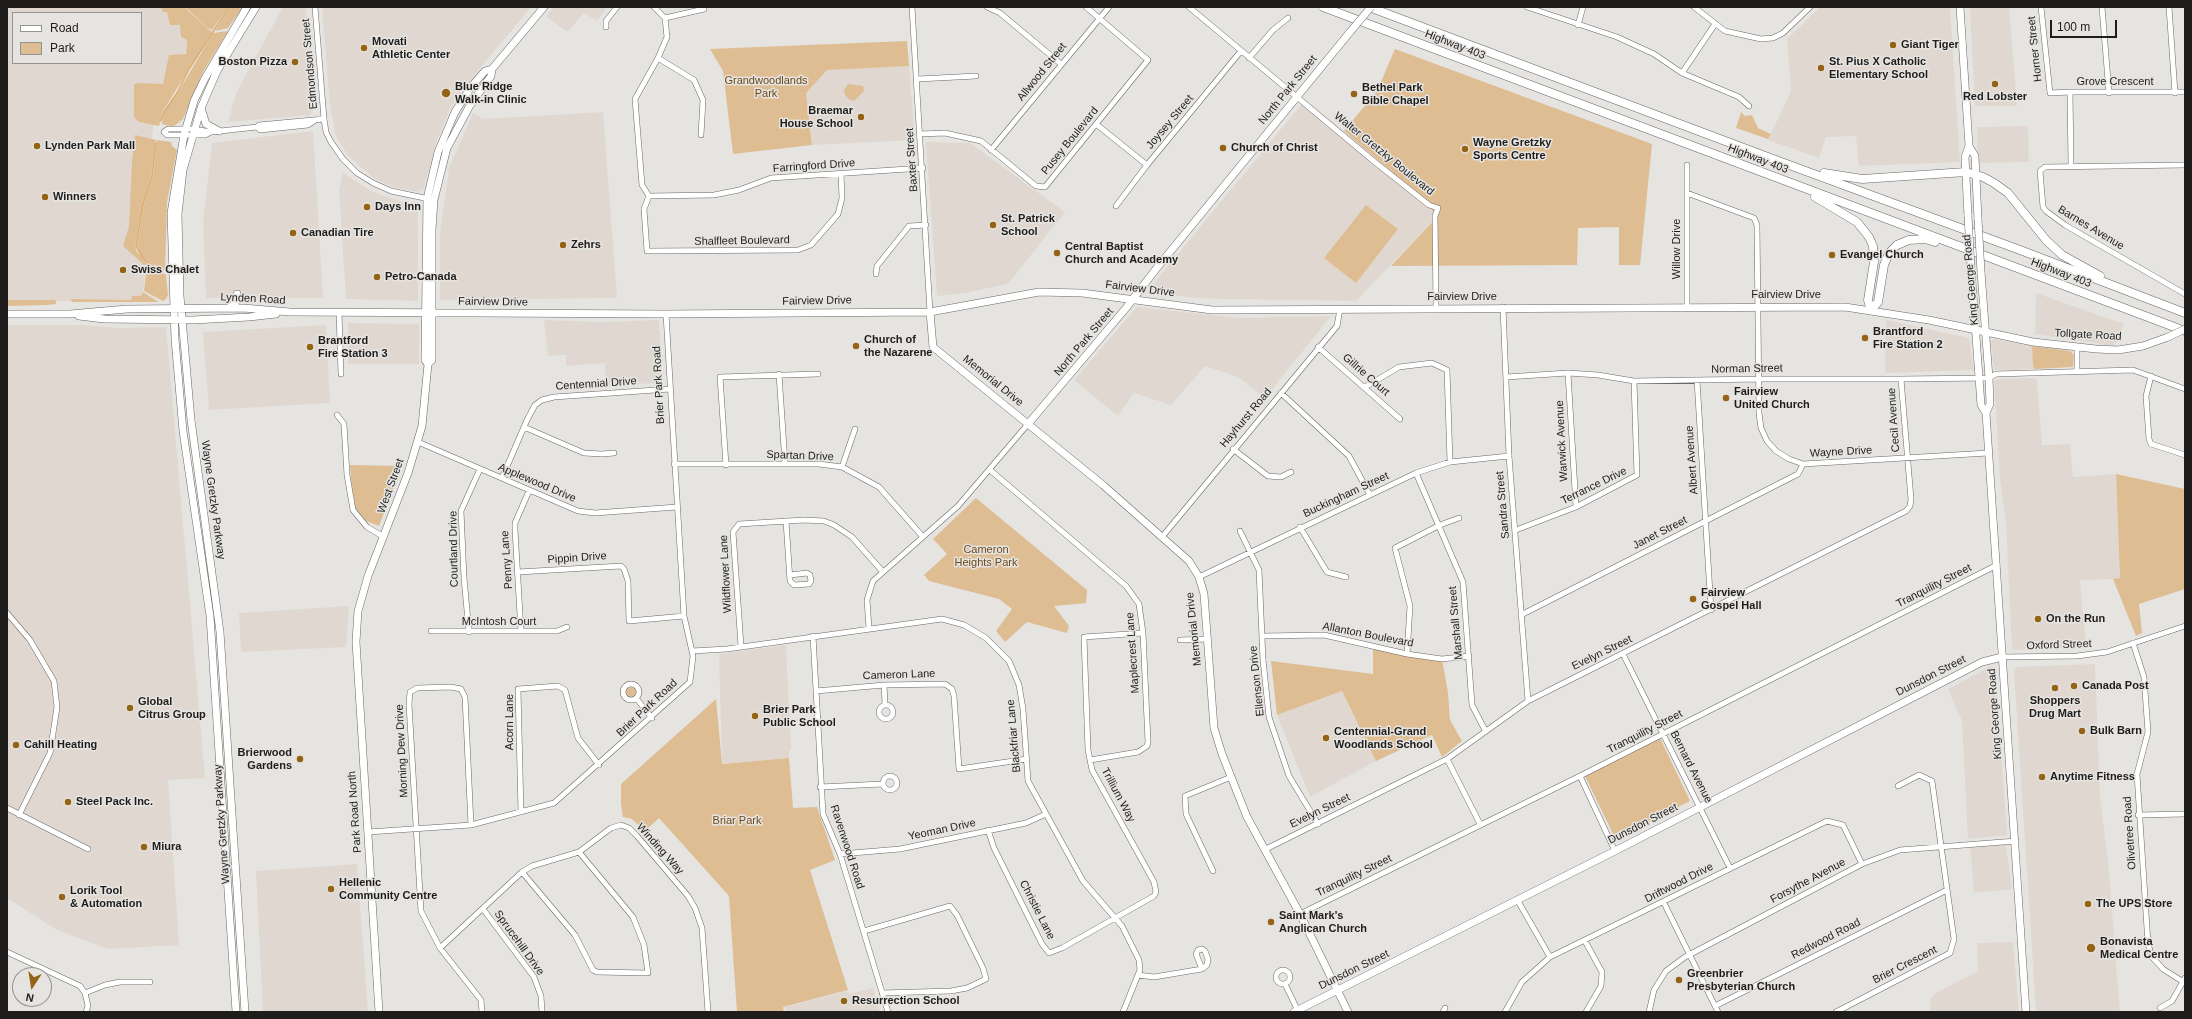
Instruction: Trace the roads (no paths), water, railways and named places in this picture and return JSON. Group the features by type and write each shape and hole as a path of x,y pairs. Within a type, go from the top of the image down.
{"highway":[{"name":"Highway 403","path":"1323,7 2185,330"},
{"name":"Highway 403","path":"1370,7 1773,159 2020,250 2185,314"},
{"path":"1773,159 1832,175 1862,179 1966,172 1976,175 1994,183 2008,193 2046,240 2062,255 2120,286 2130,293"},
{"path":"1748,167 1824,201 1857,222 1869,237 1873,246 1874,262 1868,300 1871,310"},
{"path":"1871,310 1878,302 1884,265 1889,253 1897,245 1909,240 1925,240 1967,249"}],"main road":[{"name":"Wayne Gretzky Parkway","path":"245,1012 220,632 191,420 182,308 178,214 183,170 194,101 204,80 247,7"},
{"name":"Wayne Gretzky Parkway","path":"236,1012 210,616 183,431 173,308 171,213 189,132 217,71 256,7"},
{"name":"West Street","path":"358,611 368,576 384,537 418,442 426,404 428,364 425,360 429,312 431,199 447,148 469,107 491,76 492,69 544,7"},
{"name":"North Park Street","path":"1028,424 1133,300 1156,269 1370,7"},
{"name":"King George Road","path":"1960,7 1969,146 1974,156 1976,175 1980,272 1993,376 1990,404 1986,414"},
{"path":"201,108 206,124 219,131"},
{"name":"King George Road","path":"1969,146 1965,157 1971,268 1982,405 1986,414 2016,840 2026,1012"},
{"name":"Fairview Drive","path":"290,312 666,314 930,312 1039,292 1082,292 1212,310 1687,306 1845,307 1871,310 1987,333"},
{"path":"229,308 235,304 237,294"},
{"name":"Lynden Road","path":"7,314 62,314 126,309 173,308 229,308 290,312"},
{"name":"Lynden Road","path":"62,314 104,319 183,320 249,318 290,312"},
{"name":"Memorial Drive","path":"930,312 933,347 1103,485 1189,561 1199,577 1204,594 1214,728 1247,817 1266,849 1300,914 1348,1012"},
{"name":"Tollgate Road","path":"1987,333 2038,343 2118,350 2143,346 2185,330"},
{"name":"Park Road North","path":"358,611 356,642 379,1012"},
{"name":"Dunsdon Street","path":"1296,1011 1615,852 1982,662 2002,657"}],"street":[{"name":"Edmondson Street","path":"315,7 324,119 326,132 331,142 343,159 357,173 391,191 431,199"},
{"path":"606,27 606,22 617,7"},
{"path":"649,196 642,185 636,99 658,58 666,36 665,18 654,7"},
{"name":"Baxter Street","path":"912,7 918,79 930,312"},
{"path":"987,7 1000,14 1061,64"},
{"name":"Pusey Boulevard","path":"920,134 958,134 980,142 1036,186 1045,187 1148,60 1086,7"},
{"name":"Allwood Street","path":"991,150 1109,7"},
{"path":"1189,7 1249,58 1297,96"},
{"path":"1527,7 1617,37 1654,54 1682,73 1739,97 1749,106"},
{"path":"1578,25 1582,7"},
{"path":"1694,7 1725,31 1761,39 1773,38 1783,33 1810,7"},
{"name":"Horner Street","path":"2041,7 2050,93 2070,92"},
{"path":"2102,7 2108,93"},
{"path":"2169,7 2175,92"},
{"path":"665,18 704,9"},
{"path":"1249,58 1273,30 1288,18"},
{"path":"1682,73 1715,24"},
{"name":"Joysey Street","path":"1116,206 1147,165 1241,51"},
{"path":"658,58 694,80 703,100 701,135"},
{"path":"918,79 976,76"},
{"name":"Grove Crescent","path":"2071,166 2070,92 2185,92"},
{"name":"Walter Gretzky Boulevard","path":"1297,96 1376,163 1429,205 1438,208 1435,216 1436,308"},
{"name":"Edmondson Street","path":"189,132 205,134 257,127 259,125 324,119"},
{"path":"1096,124 1147,165"},
{"name":"Willow Drive","path":"1687,165 1687,306"},
{"name":"Barnes Avenue","path":"2185,165 2046,167 2040,172 2043,207 2046,211 2065,225 2185,294"},
{"name":"Farringford Drive","path":"649,196 714,195 739,190 771,178 923,168"},
{"name":"Shalfleet Boulevard","path":"649,196 644,209 647,252 798,250 811,245 838,214 842,198 841,174"},
{"path":"1687,192 1754,218 1757,225 1758,306"},
{"path":"876,274 877,266 909,226 926,225"},
{"name":"Wayne Drive","path":"1758,306 1759,413 1761,428 1766,441 1776,451 1789,459 1803,464 1988,453"},
{"name":"Sandra Street","path":"1503,308 1509,456 1516,530 1528,701"},
{"name":"Hayhurst Road","path":"1162,537 1233,449 1337,326 1340,309"},
{"path":"339,312 341,374"},
{"name":"Brier Park Road","path":"368,832 471,825 554,803 652,718 690,682 692,652 684,616 666,314"},
{"name":"Gillrie Court","path":"1318,347 1400,418"},
{"path":"2077,347 2077,372"},
{"path":"1365,387 1399,367 1432,363 1447,370 1450,462"},
{"name":"Norman Street","path":"1506,377 1568,374 1598,375 1634,381 1901,379 1980,378 1993,376 2134,370 2185,389"},
{"path":"779,374 785,464"},
{"path":"726,465 720,377 818,374"},
{"name":"Warwick Avenue","path":"1568,374 1576,507"},
{"path":"2151,376 2146,396 2148,439 2151,444 2185,455"},
{"name":"Cecil Avenue","path":"1901,379 1907,459"},
{"name":"Albert Avenue","path":"1697,380 1711,610"},
{"name":"Terrance Drive","path":"1516,530 1576,507 1637,475 1634,381"},
{"name":"Centennial Drive","path":"502,478 535,405 542,400 554,397 670,389"},
{"path":"1281,393 1349,456 1370,495"},
{"path":"337,415 344,424 346,475 353,510 368,527 384,537"},
{"name":"North Park Street","path":"870,628 867,600 869,589 873,580 958,506 1028,424"},
{"path":"524,427 584,452 602,454 614,453"},
{"path":"842,468 855,429"},
{"name":"Applewood Drive","path":"418,442 570,509 586,512 677,507"},
{"path":"1233,449 1268,476 1281,477 1291,472"},
{"name":"Buckingham Street","path":"1199,577 1300,527 1416,473 1450,462 1509,456"},
{"name":"Evelyn Street","path":"1266,849 1447,759 1485,730 1528,701 1906,511 1910,506 1911,499 1907,459"},
{"name":"Spartan Drive","path":"674,464 819,464 842,468 878,487 923,537"},
{"name":"Janet Street","path":"1521,615 1798,474 1803,464"},
{"name":"Courtland Drive","path":"469,632 464,578 462,511 480,469"},
{"name":"Maplecrest Lane","path":"990,470 1130,590 1139,604 1143,633 1149,738 1147,746 1138,752 1090,760"},
{"name":"Marshall Street","path":"1416,473 1440,525 1463,582 1472,705 1485,730"},
{"name":"Penny Lane","path":"522,631 515,523 529,491"},
{"path":"1407,654 1410,606 1395,548 1440,525 1459,518"},
{"name":"Wildflower Lane","path":"740,646 734,528 739,524 815,520 834,525 852,537 883,572"},
{"path":"786,521 790,575"},
{"path":"1300,527 1327,572 1346,576"},
{"name":"Ellenson Drive","path":"1240,531 1259,570 1263,660 1269,717 1288,776 1318,824"},
{"name":"Tranquility Street","path":"1300,914 1580,776 1997,565"},
{"name":"Pippin Drive","path":"518,572 620,566 624,569 628,581 629,621 684,616"},
{"path":"7,613 30,640 54,681 57,707 50,753 19,814"},
{"name":"Blackfriar Lane","path":"692,652 942,619 964,625 986,638 1009,661 1019,685 1023,710 1028,781 1084,880 1113,918 1122,926 1137,954 1140,965 1138,975 1123,1012"},
{"name":"Oxford Street","path":"2002,657 2077,656 2107,652 2185,626"},
{"name":"McIntosh Court","path":"431,631 557,631 567,627"},
{"name":"Trillium Way","path":"1113,918 1151,898 1156,892 1156,887 1092,770 1088,750 1084,637 1143,633"},
{"name":"Allanton Boulevard","path":"1263,636 1324,635 1407,654 1442,659 1469,656"},
{"name":"Ravenwood Road","path":"813,636 820,787 823,814 840,854 888,1012"},
{"path":"1180,640 1208,639"},
{"name":"Olivetree Road","path":"2133,643 2144,677 2148,732 2137,774 2138,815 2148,944 2152,957 2163,969 2184,981"},
{"name":"Bernard Avenue","path":"1623,654 1730,868"},
{"path":"884,684 885,704"},
{"name":"Cameron Lane","path":"816,691 884,684 941,684 952,689 954,696 958,769 1027,759"},
{"name":"Acorn Lane","path":"521,812 518,689 558,686 565,690 578,738 599,765"},
{"name":"Morning Dew Drive","path":"416,829 409,704 410,692 417,688 451,687 461,690 465,698 471,825"},
{"path":"636,698 652,718"},
{"path":"1447,759 1480,824"},
{"name":"Brier Crescent","path":"1836,1012 1950,953 1954,939 1932,781 1919,775 1898,786"},
{"path":"1580,776 1615,852"},
{"path":"1213,871 1186,814 1185,796 1231,777"},
{"path":"820,787 882,784"},
{"path":"7,808 88,849"},
{"name":"Yeoman Drive","path":"840,854 900,849 1026,823 1046,814"},
{"path":"2138,815 2185,814"},
{"name":"Driftwood Drive","path":"1505,1012 1522,982 1550,957 1664,903 1730,868 1827,821 1842,825 1862,864"},
{"name":"Winding Way","path":"440,948 522,872 532,866 579,852 614,826 625,826 637,836 688,896 695,908 702,928 708,1012"},
{"path":"416,829 422,911 440,948 481,1000 482,1012"},
{"name":"Christie Lane","path":"988,830 994,848 1042,944 1049,953 1062,948 1113,918"},
{"name":"Forsythe Avenue","path":"1649,1012 1654,990 1666,971 1688,955 1862,864 1900,850 1941,845 2016,840"},
{"path":"522,872 575,935 593,970 597,972 648,973 644,945 633,917 579,852"},
{"name":"Redwood Road","path":"1715,1006 1947,890"},
{"path":"1518,901 1550,957"},
{"path":"1664,903 1688,955 1718,1012"},
{"path":"864,931 950,906 957,915 983,968 986,979 966,988 951,991 882,993"},
{"name":"Sprucehill Drive","path":"482,909 534,977 541,996 542,1012"},
{"path":"1585,941 1602,972 1599,991 1586,1012"},
{"path":"7,952 80,986 85,993 88,1006 86,1012"},
{"path":"1138,975 1154,977 1202,969"},
{"path":"2160,1008 2172,1001 2184,981"},
{"path":"85,993 105,985 120,982 150,982"},
{"path":"1285,984 1296,1011"}],"waterway":[{"path":"161,121 164,112 177,93 189,69 229,7"},
{"path":"156,143 152,177 143,205 136,246 143,258 161,271"}],"place":[{"name":"Giant Tiger","path":"1893,45"},
{"name":"Movati Athletic Center","path":"364,48"},
{"name":"Boston Pizza","path":"295,62"},
{"name":"St. Pius X Catholic Elementary School","path":"1821,68"},
{"name":"Red Lobster","path":"1995,84"},
{"name":"Blue Ridge Walk-in Clinic","path":"446,93"},
{"name":"Bethel Park Bible Chapel","path":"1354,94"},
{"name":"Braemar House School","path":"861,117"},
{"name":"Lynden Park Mall","path":"37,146"},
{"name":"Church of Christ","path":"1223,148"},
{"name":"Wayne Gretzky Sports Centre","path":"1465,149"},
{"name":"Winners","path":"45,197"},
{"name":"Days Inn","path":"367,207"},
{"name":"St. Patrick School","path":"993,225"},
{"name":"Canadian Tire","path":"293,233"},
{"name":"Zehrs","path":"563,245"},
{"name":"Central Baptist Church and Academy","path":"1057,253"},
{"name":"Evangel Church","path":"1832,255"},
{"name":"Swiss Chalet","path":"123,270"},
{"name":"Petro-Canada","path":"377,277"},
{"name":"Brantford Fire Station 2","path":"1865,338"},
{"name":"Church of the Nazarene","path":"856,346"},
{"name":"Brantford Fire Station 3","path":"310,347"},
{"name":"Fairview United Church","path":"1726,398"},
{"name":"Fairview Gospel Hall","path":"1693,599"},
{"name":"On the Run","path":"2038,619"},
{"name":"Canada Post","path":"2074,686"},
{"name":"Shoppers Drug Mart","path":"2055,688"},
{"name":"Global Citrus Group","path":"130,708"},
{"name":"Brier Park Public School","path":"755,716"},
{"name":"Bulk Barn","path":"2082,731"},
{"name":"Centennial-Grand Woodlands School","path":"1326,738"},
{"name":"Cahill Heating","path":"16,745"},
{"name":"Brierwood Gardens","path":"300,759"},
{"name":"Anytime Fitness","path":"2042,777"},
{"name":"Steel Pack Inc.","path":"68,802"},
{"name":"Miura","path":"144,847"},
{"name":"Hellenic Community Centre","path":"331,889"},
{"name":"Lorik Tool & Automation","path":"62,897"},
{"name":"The UPS Store","path":"2088,904"},
{"name":"Saint Mark's Anglican Church","path":"1271,922"},
{"name":"Bonavista Medical Centre","path":"2091,948"},
{"name":"Greenbrier Presbyterian Church","path":"1679,980"},
{"name":"Resurrection School","path":"844,1001"}],"park label":[{"name":"Grandwoodlands Park","path":"766,87"},
{"name":"Cameron Heights Park","path":"986,556"},
{"name":"Briar Park","path":"737,821"}]}
